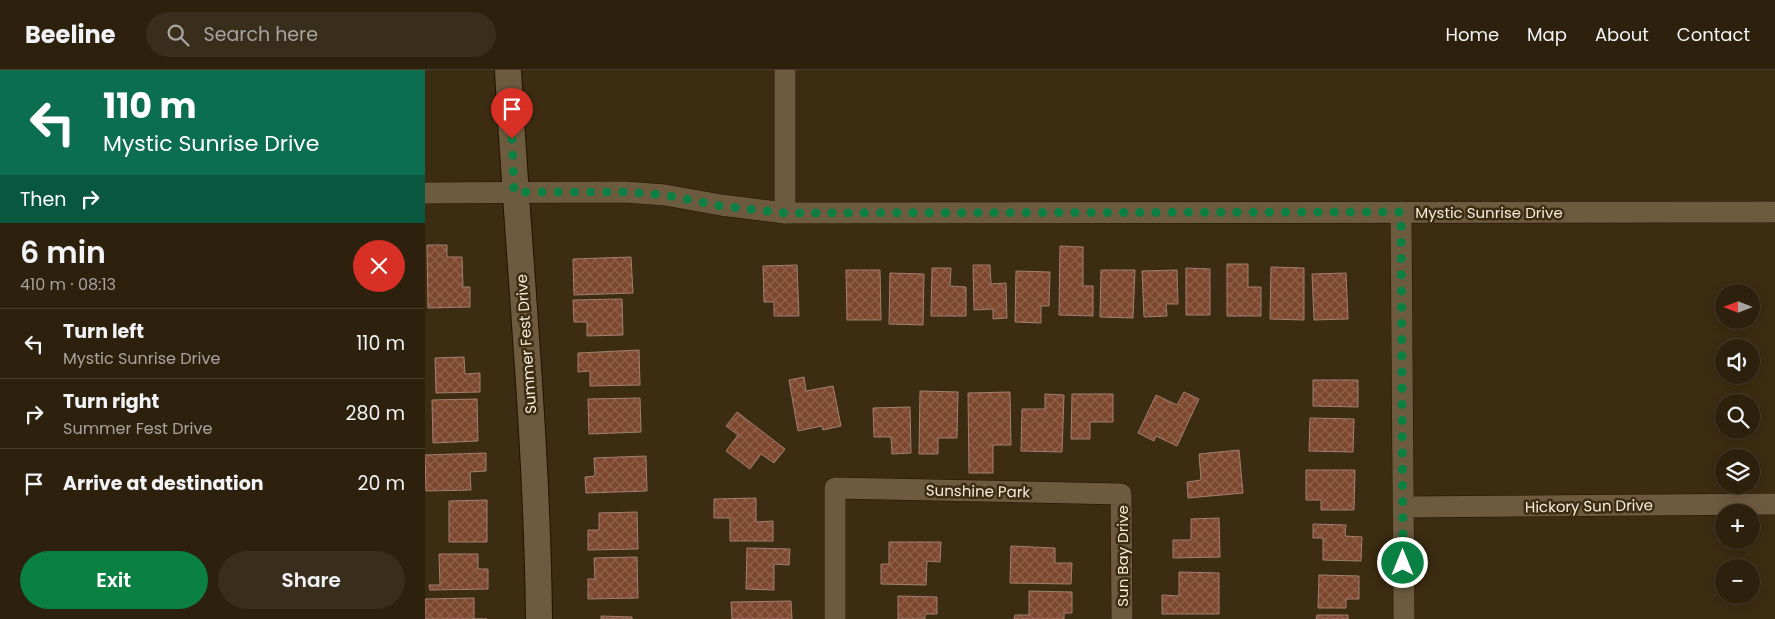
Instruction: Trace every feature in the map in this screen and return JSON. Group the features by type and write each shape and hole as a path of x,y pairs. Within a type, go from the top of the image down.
{"street":[{"name":"Summer Fest Drive","path":"508,70 514,192 529,375 539,568 539,619"},
{"path":"785,70 785,213"},
{"name":"Mystic Sunrise Drive","path":"425,193 625,192 665,195 721,206 785,213 1775,212"},
{"path":"1401,212 1403,619"},
{"name":"Sunshine Park","path":"835,619 835,488 1121,494"},
{"name":"Sun Bay Drive","path":"1121,494 1122,619"},
{"name":"Hickory Sun Drive","path":"1403,507 1775,504"}],"building":[{"path":"427,245 447,245 447,257 462,257 463,287 470,287 470,307 428,308"},
{"path":"1060,246 1083,247 1083,286 1093,286 1093,316 1059,315"},
{"path":"631,257 633,293 574,295 573,259"},
{"path":"1227,264 1248,264 1248,287 1261,287 1261,316 1227,316"},
{"path":"797,265 799,316 774,316 774,302 764,302 763,266"},
{"path":"973,265 990,265 991,284 1006,283 1007,318 993,319 993,309 974,310"},
{"path":"1271,267 1304,268 1304,320 1270,319"},
{"path":"932,268 951,268 950,286 966,287 966,316 931,316"},
{"path":"1186,268 1210,269 1210,315 1186,315"},
{"path":"846,270 880,270 881,320 847,320"},
{"path":"1101,270 1135,270 1133,318 1100,317"},
{"path":"1177,270 1178,304 1166,304 1167,316 1144,317 1142,271"},
{"path":"1016,271 1050,272 1049,306 1041,306 1041,323 1015,322"},
{"path":"890,273 924,274 923,325 889,324"},
{"path":"1346,273 1348,319 1314,320 1312,274"},
{"path":"622,299 623,335 587,336 587,322 574,322 573,300"},
{"path":"639,350 640,385 590,386 590,371 578,372 578,353"},
{"path":"464,357 465,374 480,373 480,392 436,393 435,358"},
{"path":"804,377 806,391 833,386 841,426 823,430 822,426 798,431 789,380"},
{"path":"1313,380 1358,380 1358,407 1313,406"},
{"path":"920,391 958,392 957,438 938,438 938,454 919,454"},
{"path":"1010,392 1011,445 993,445 993,473 969,473 968,393"},
{"path":"1184,392 1199,399 1177,446 1156,436 1154,441 1138,433 1156,395 1177,405"},
{"path":"1045,394 1064,395 1062,452 1021,451 1022,409 1045,409"},
{"path":"1072,394 1113,394 1113,422 1090,422 1090,439 1071,439"},
{"path":"640,398 641,432 589,434 588,399"},
{"path":"477,399 478,441 433,443 432,400"},
{"path":"910,407 911,453 892,454 891,437 874,437 873,408"},
{"path":"737,412 785,449 774,463 761,454 750,469 726,451 738,435 726,426"},
{"path":"1310,418 1354,419 1353,452 1309,451"},
{"path":"1239,450 1243,493 1188,498 1187,482 1201,480 1199,454"},
{"path":"486,453 486,471 470,472 471,490 426,491 425,455"},
{"path":"646,456 647,491 586,493 585,477 595,476 594,458"},
{"path":"1306,470 1355,470 1354,510 1321,510 1321,500 1306,500"},
{"path":"756,498 756,522 773,521 773,541 730,541 730,518 714,518 714,499"},
{"path":"487,500 487,542 449,542 449,501"},
{"path":"637,512 638,549 588,550 588,530 599,530 599,513"},
{"path":"1219,518 1220,557 1173,558 1173,540 1191,540 1191,519"},
{"path":"1313,524 1346,525 1345,536 1362,537 1361,561 1323,560 1323,538 1313,538"},
{"path":"889,542 941,542 940,562 927,561 926,585 881,584 881,564 889,564"},
{"path":"1011,546 1055,548 1055,563 1072,563 1071,584 1010,583"},
{"path":"747,548 790,549 789,565 774,564 774,590 746,589"},
{"path":"439,554 478,554 478,569 488,569 488,589 430,590 429,585 440,585"},
{"path":"637,557 638,598 588,599 588,579 595,579 594,558"},
{"path":"1179,572 1219,573 1219,614 1162,614 1162,595 1179,596"},
{"path":"1319,575 1359,576 1359,599 1346,599 1346,608 1318,608"},
{"path":"1029,591 1072,592 1072,613 1064,613 1064,619 1014,619 1015,615 1029,615"},
{"path":"898,596 937,597 937,614 925,614 925,619 898,619"},
{"path":"474,598 474,619 425,619 425,599"},
{"path":"791,601 792,619 732,619 731,602"},
{"path":"1317,615 1348,615 1348,619 1316,619"},
{"path":"601,616 632,617 632,619 601,619"}],"route":[{"path":"512,139 514,192 625,192 665,195 705,201 721,206 785,213 1401,212 1403,563"}]}
